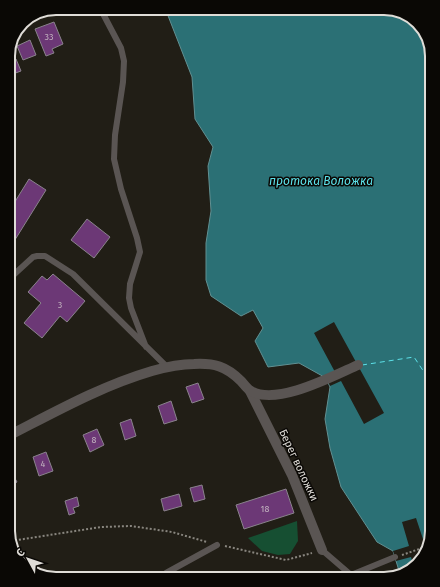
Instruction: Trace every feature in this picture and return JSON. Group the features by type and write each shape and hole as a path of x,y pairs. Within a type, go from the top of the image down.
{"street":[{"name":"Берег воложки","path":"15,432 102,389 137,376 167,367 192,364 215,365 225,368 250,391 292,475 322,550"},
{"path":"250,391 268,395 298,391 358,365"}],"lane":[{"path":"104,15 121,48 124,61 123,82 115,135 114,160 140,252 130,284 129,298 131,308 146,347"},
{"path":"15,274 33,258 37,256 46,256 73,274 167,367"},
{"path":"166,572 217,545"},
{"path":"322,550 346,572"},
{"path":"363,572 395,557"}],"path":[{"path":"16,540 101,527 131,526 172,532 217,545 286,560 322,550"},
{"path":"395,557 421,548"}],"green space":[{"path":"297,521 298,541 290,554 278,555 262,551 248,538"}],"water":[{"name":"протока Воложка","path":"168,15 387,15 397,17 411,25 418,33 424,45 425,536 421,549 415,558 399,569 393,551 377,542 341,487 330,448 325,419 330,387 326,378 299,363 268,367 255,341 263,328 253,310 241,316 211,296 206,280 206,243 211,211 208,166 213,147 195,119 192,77"}],"pier":[{"path":"334,322 384,413 364,424 341,381 330,386 326,377 335,372 314,333"},
{"path":"416,518 424,542 418,554 412,561 411,557 396,561 393,551 409,546 402,522"}],"building":[{"path":"54,22 63,44 52,49 54,53 46,56 35,29"},
{"path":"30,40 36,55 23,60 17,46"},
{"path":"15,59 21,71 15,73"},
{"path":"29,179 46,190 15,240 15,202"},
{"path":"87,219 110,237 94,258 71,240"},
{"path":"53,274 85,301 67,322 60,316 42,338 24,323 41,303 28,292 42,276 47,280"},
{"path":"198,383 204,399 192,403 186,387"},
{"path":"171,401 177,420 164,424 158,406"},
{"path":"131,419 136,436 125,440 120,423"},
{"path":"97,429 104,445 90,452 83,435"},
{"path":"46,452 53,471 39,476 33,457"},
{"path":"202,485 205,499 194,502 190,488"},
{"path":"286,489 294,513 244,529 236,505"},
{"path":"179,494 182,506 164,511 161,499"},
{"path":"77,497 79,506 73,508 75,513 69,515 65,501"}],"ferry route":[{"path":"362,365 414,357 425,374"}]}
